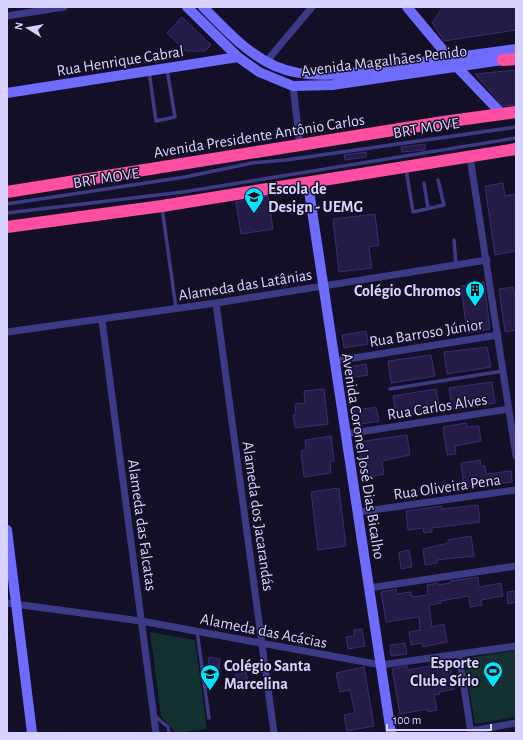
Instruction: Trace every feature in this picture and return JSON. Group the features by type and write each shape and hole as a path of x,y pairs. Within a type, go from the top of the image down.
{"highway":[{"path":"503,60 516,58"},
{"name":"Avenida Presidente Antônio Carlos","path":"7,192 516,112"},
{"path":"7,227 308,184 516,149"}],"street":[{"path":"7,16 64,7"},
{"name":"Avenida Magalhães Penido","path":"187,7 238,57 259,72 293,86 332,85 503,60"},
{"path":"266,62 312,7"},
{"path":"411,8 450,58 502,114"},
{"name":"Avenida Magalhães Penido","path":"209,9 246,49 266,62 292,72 306,75 330,75 516,48"},
{"name":"Rua Henrique Cabral","path":"7,94 238,57"},
{"path":"293,86 300,146"},
{"path":"470,157 516,456"},
{"name":"Avenida Coronel José Dias Bicalho","path":"308,184 391,733"},
{"name":"Alameda das Latânias","path":"7,332 216,303 486,260"},
{"name":"Alameda dos Jacarandás","path":"216,303 274,733"},
{"name":"Alameda das Falcatas","path":"102,320 156,733"},
{"name":"Rua Barroso Júnior","path":"335,361 498,335"},
{"name":"Rua Carlos Alves","path":"346,434 509,409"},
{"name":"Rua Oliveira Pena","path":"358,512 516,490"},
{"path":"7,530 11,604 32,733"},
{"path":"369,588 516,566"},
{"name":"Alameda das Acácias","path":"11,604 197,631 263,645 381,665 516,646"},
{"path":"459,655 471,732 516,723"}],"lane":[{"path":"149,71 156,121 175,117 167,68"},
{"name":"BRT MOVE","path":"7,204 185,177 252,162 286,160 516,127"},
{"name":"BRT MOVE","path":"7,212 183,192 516,138"},
{"path":"406,168 413,212 444,205 438,180"},
{"path":"424,183 428,208"},
{"path":"162,206 176,309"},
{"path":"41,209 43,222"},
{"path":"454,240 456,265"},
{"path":"390,389 503,371"},
{"path":"197,631 209,718"},
{"path":"154,715 168,727 169,733"}],"green space":[{"path":"150,632 195,640 207,729 176,733 161,716"},
{"name":"Esporte Clube Sírio","path":"516,650 516,717 475,724 464,659"}],"building":[{"path":"443,7 516,7 516,30 444,41 432,23"},
{"path":"182,17 211,45 205,51 186,51 167,33"},
{"path":"516,70 516,105 503,106 475,74"},
{"path":"426,144 425,150 402,152 401,147"},
{"path":"366,152 366,157 345,160 344,155"},
{"path":"503,183 505,196 515,194 516,251 495,255 485,186"},
{"name":"Escola de Design - UEMG","path":"268,196 273,229 241,234 236,202"},
{"path":"375,214 379,245 369,247 372,268 339,272 333,219"},
{"name":"Colégio Chromos","path":"484,282 490,329 467,333 461,286"},
{"path":"513,287 516,299 516,330 505,332 499,289"},
{"path":"366,331 368,344 344,348 342,335"},
{"path":"487,347 491,367 447,374 444,352"},
{"path":"431,355 435,376 391,383 388,361"},
{"path":"366,364 368,375 350,378 348,367"},
{"path":"492,382 495,403 452,409 449,388"},
{"path":"324,389 328,424 295,428 293,415 296,415 295,404 305,403 304,391"},
{"path":"436,389 440,411 396,417 393,396"},
{"path":"376,407 379,421 355,425 352,411"},
{"path":"466,423 467,427 479,426 481,441 455,446 456,454 447,455 443,427"},
{"path":"407,435 410,455 382,461 384,474 364,478 358,442"},
{"path":"331,436 334,461 330,461 331,473 304,477 301,451 306,450 305,440"},
{"path":"480,460 481,466 485,466 486,474 511,471 512,482 464,487 461,463"},
{"path":"339,488 346,546 318,550 311,492"},
{"path":"478,505 480,522 432,528 432,532 424,533 423,528 408,530 406,511 442,506 442,509"},
{"path":"471,536 474,556 437,560 437,563 425,565 423,549 448,543 448,540"},
{"path":"409,550 412,567 401,569 399,552"},
{"path":"478,577 479,587 501,583 503,596 481,600 482,605 470,607 469,596 440,601 441,603 429,605 432,627 444,624 447,642 423,647 422,643 411,645 409,632 420,630 419,617 386,622 381,592 396,589 397,594 411,592 412,597 428,595 427,585 438,583 438,585 450,583 450,581"},
{"path":"516,591 516,602 508,604 507,592"},
{"path":"362,629 365,646 348,649 346,637 354,636 354,630"},
{"path":"405,643 407,654 391,656 390,645"},
{"path":"209,657 220,659 219,669 208,667"},
{"path":"435,665 435,667 450,665 454,689 439,692 440,694 434,695 437,710 428,712 428,709 400,714 392,669 407,666 408,670"},
{"path":"364,667 374,726 347,731 344,715 355,713 350,690 340,692 336,673"},
{"path":"246,672 248,682 236,685 235,675"}],"place":[{"name":"Escola de Design - UEMG","path":"254,214"},
{"name":"Colégio Chromos","path":"475,307"},
{"name":"Esporte Clube Sírio","path":"493,688"},
{"name":"Colégio Santa Marcelina","path":"210,691"}]}
